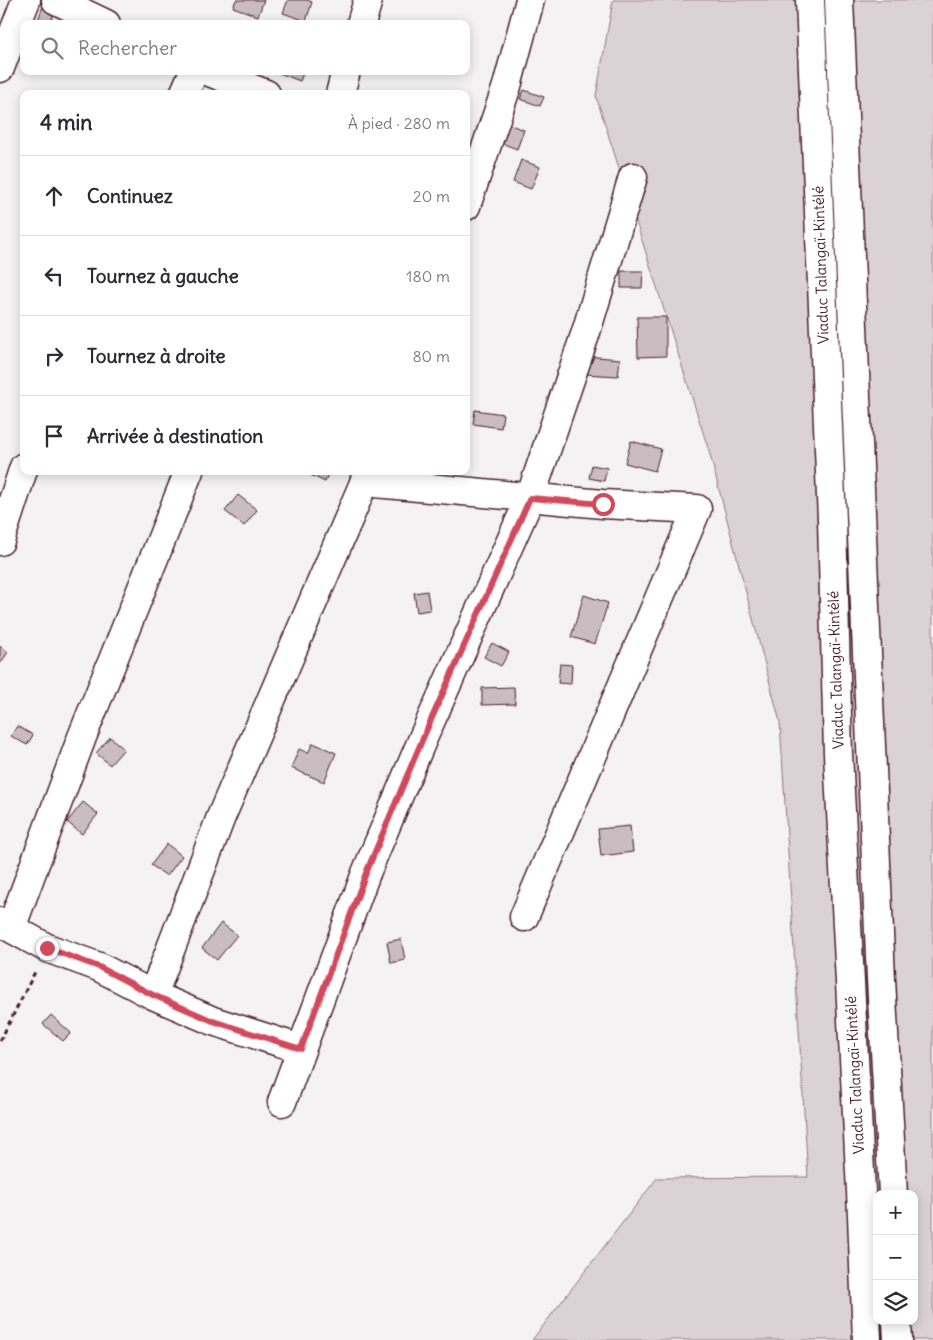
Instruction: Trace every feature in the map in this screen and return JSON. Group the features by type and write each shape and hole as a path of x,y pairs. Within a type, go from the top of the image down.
{"main road":[{"path":"0,68 26,0"},
{"path":"56,0 98,20"},
{"path":"362,20 368,0"},
{"path":"470,194 507,86 530,0"},
{"name":"Viaduc Talangaï-Kintélé","path":"810,0 832,520 838,754 860,1163 867,1340"},
{"name":"Viaduc Talangaï-Kintélé","path":"839,0 893,1190"},
{"path":"186,90 192,75"},
{"path":"216,75 256,90"},
{"path":"341,90 345,75"},
{"path":"282,1102 366,873 423,738 530,498 586,332 633,177"},
{"path":"0,541 21,475"},
{"path":"187,475 6,925 47,948 99,967 153,995 213,1021 301,1049"},
{"path":"153,995 221,818 366,477 530,498 697,509 524,917"},
{"path":"897,1325 898,1340"}],"path":[{"path":"0,1041 47,948"}],"shaded area":[{"path":"613,0 933,0 933,1340 532,1340 657,1178 808,1177 780,722 709,451 596,96"}],"building":[{"path":"45,0 57,5 51,20 38,20"},
{"path":"236,0 264,0 258,16 233,7"},
{"path":"288,0 307,0 312,2 306,20 283,13"},
{"path":"284,75 302,75 300,81"},
{"path":"524,90 544,97 540,106 520,99"},
{"path":"503,122 524,130 517,149 496,141"},
{"path":"521,160 540,167 531,189 513,182"},
{"path":"621,271 643,271 642,288 621,288"},
{"path":"637,317 666,317 666,356 638,357"},
{"path":"586,356 620,359 618,376 584,374"},
{"path":"475,410 503,414 501,428 473,424"},
{"path":"631,441 661,449 655,471 625,463"},
{"path":"592,465 607,468 604,481 589,478"},
{"path":"310,475 328,475 325,482"},
{"path":"238,495 257,510 244,526 225,511"},
{"path":"427,591 430,610 417,612 414,593"},
{"path":"584,595 608,603 595,644 571,637"},
{"path":"492,643 509,652 501,666 484,657"},
{"path":"0,646 8,652 0,664"},
{"path":"560,664 572,665 571,684 558,683"},
{"path":"514,687 515,704 482,705 482,688"},
{"path":"17,726 33,735 27,745 11,736"},
{"path":"110,737 124,749 110,765 96,753"},
{"path":"313,743 336,753 324,782 291,768 299,749 308,753"},
{"path":"83,802 98,814 82,834 67,822"},
{"path":"630,826 633,852 601,856 598,829"},
{"path":"167,844 182,856 167,876 151,865"},
{"path":"221,923 237,935 217,960 202,948"},
{"path":"401,939 405,960 391,963 387,942"},
{"path":"51,1015 71,1033 63,1041 43,1024"}],"route":[{"path":"47,948 99,967 153,995 213,1021 301,1049 366,873 423,738 530,498 603,504"}]}
